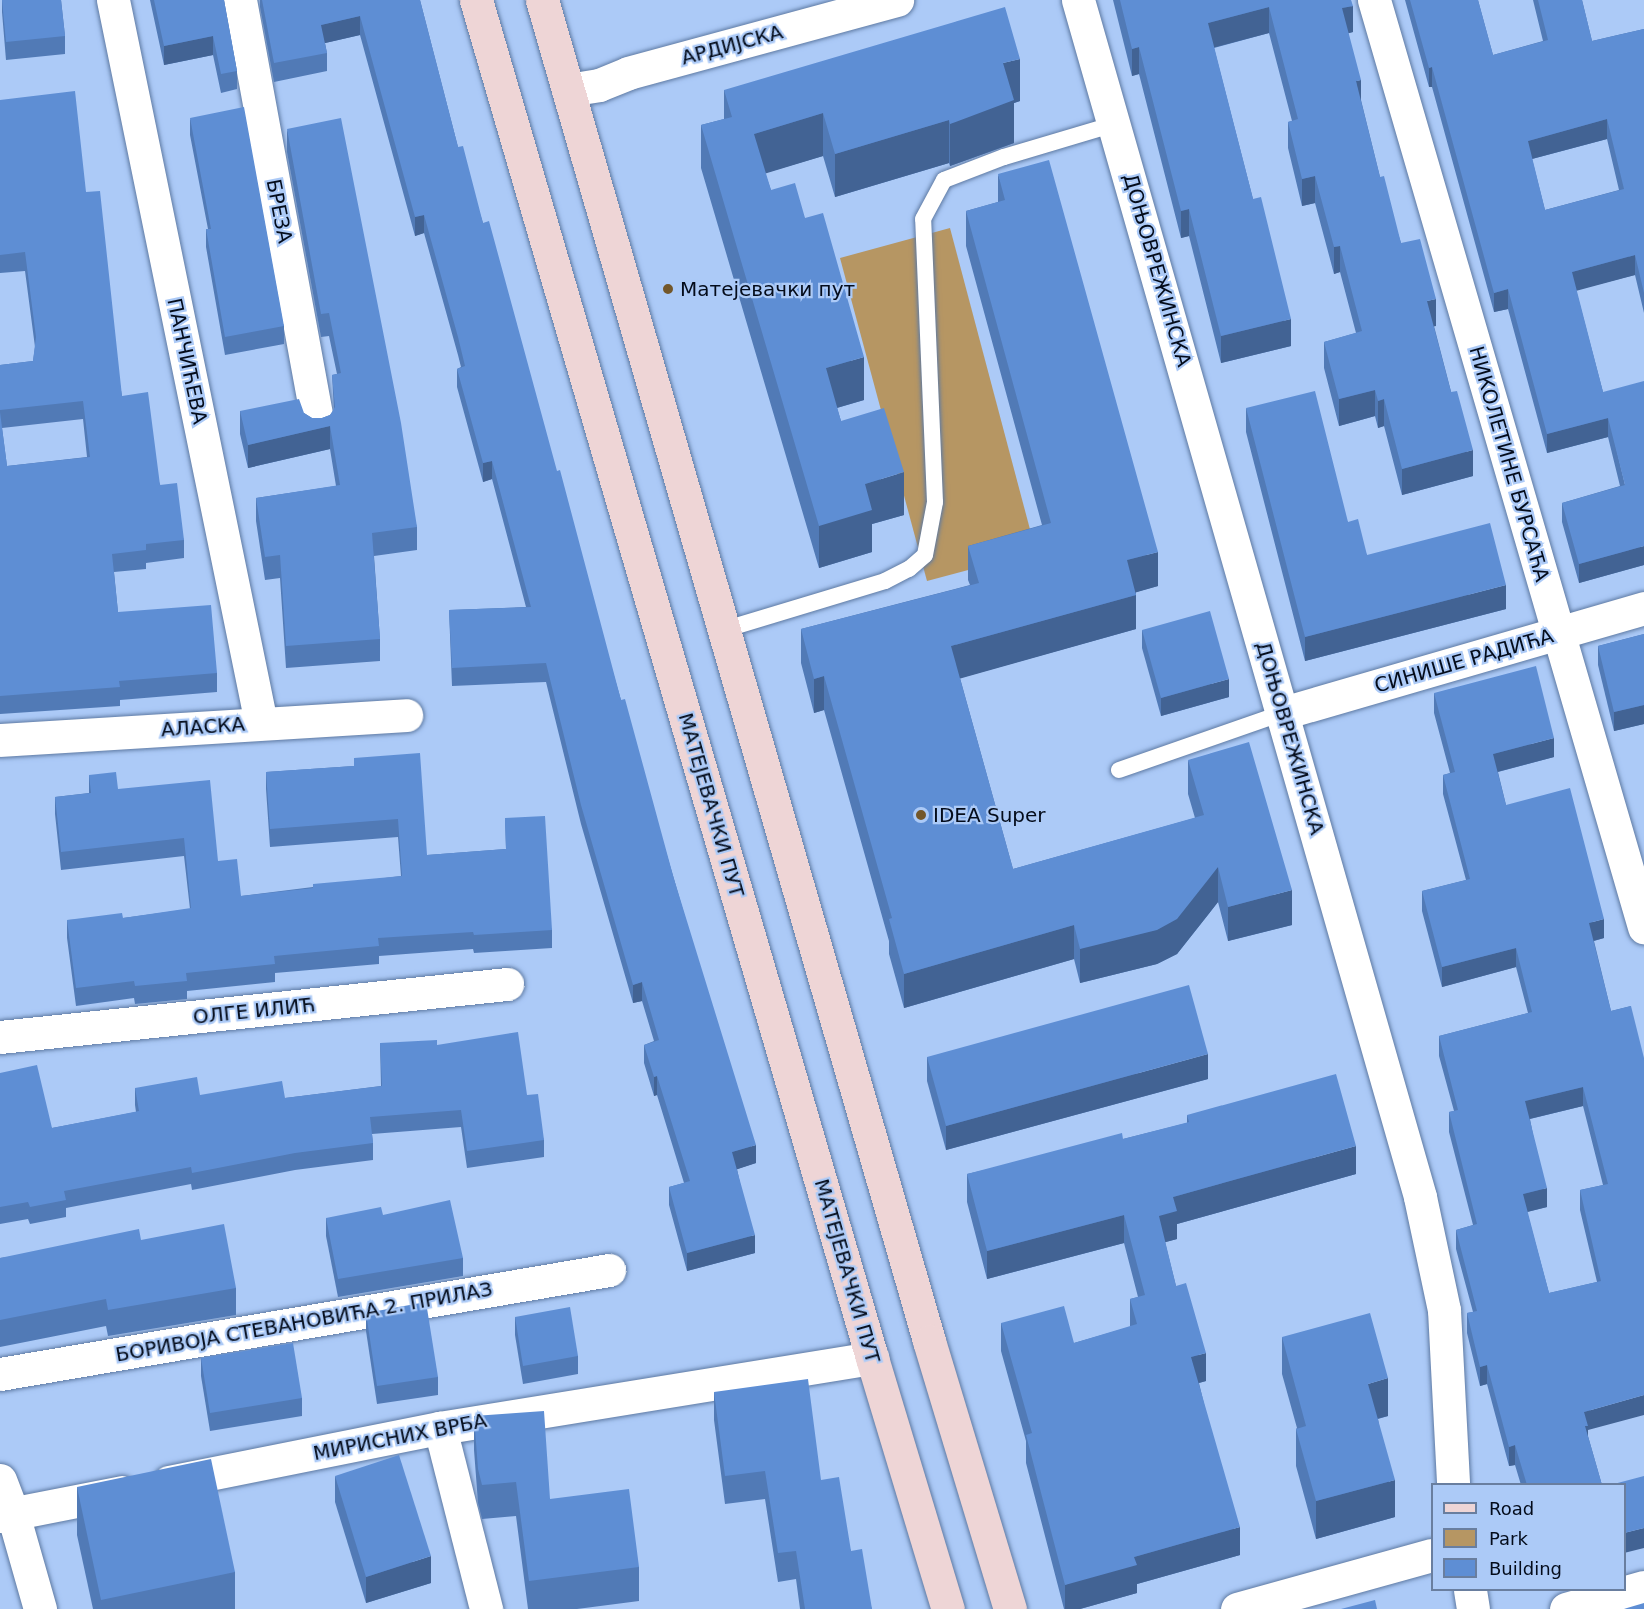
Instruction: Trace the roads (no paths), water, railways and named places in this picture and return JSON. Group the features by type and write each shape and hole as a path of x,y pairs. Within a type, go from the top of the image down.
{"main road":[{"name":"МАТЕЈЕВАЧКИ ПУТ","path":"476,0 872,1359 948,1609"},
{"path":"542,0 926,1331 1010,1609"}],"street":[{"name":"ПАНЧИЋЕВА","path":"113,0 261,723"},
{"name":"БРЕЗА","path":"240,0 318,423"},
{"name":"АРДИЈСКА","path":"568,90 599,85 628,73 897,0"},
{"name":"ДОЊОВРЕЖИНСКА","path":"1078,0 1420,1197 1443,1310 1453,1483"},
{"name":"НИКОЛЕТИНЕ БУРСАЋА","path":"1374,0 1644,927"},
{"name":"СИНИШЕ РАДИЋА","path":"1283,713 1644,608"},
{"name":"АЛАСКА","path":"0,740 406,715"},
{"name":"ОЛГЕ ИЛИЋ","path":"0,1037 507,984"},
{"name":"БОРИВОЈА СТЕВАНОВИЋА 2. ПРИЛАЗ","path":"0,1374 609,1270"},
{"name":"МИРИСНИХ ВРБА","path":"6,1515 440,1428 872,1359"},
{"path":"440,1428 486,1609"},
{"path":"0,1480 6,1515 40,1609"},
{"path":"1237,1609 1431,1555"},
{"path":"1566,1609 1644,1587"},
{"path":"1470,1591 1473,1609"}],"lane":[{"path":"723,630 885,581 909,569 924,555 935,502 923,219 944,180 1004,157 1115,124"},
{"path":"1119,770 1283,713"}],"place":[{"name":"Матејевачки пут","path":"668,289"},
{"name":"IDEA Super","path":"921,815"}]}
